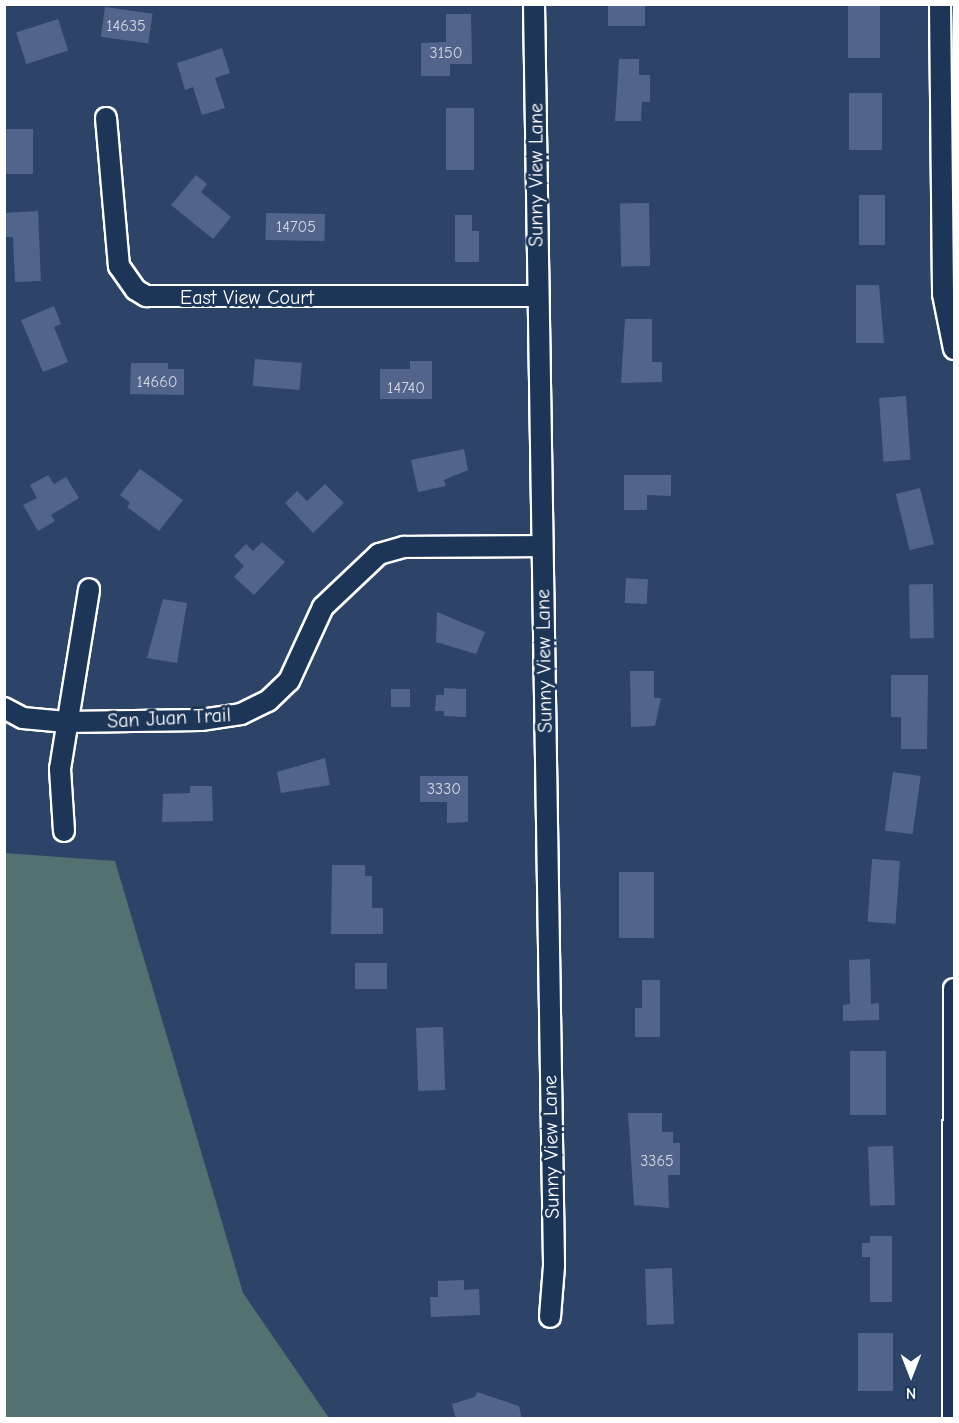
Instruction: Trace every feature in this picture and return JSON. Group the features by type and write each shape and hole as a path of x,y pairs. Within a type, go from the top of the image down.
{"street":[{"name":"Sunny View Lane","path":"534,4 554,1266 550,1317"},
{"path":"940,4 948,111 943,294 954,349"},
{"name":"East View Court","path":"106,118 119,266 136,290 146,296 537,296"},
{"name":"San Juan Trail","path":"4,708 23,718 66,722 201,720 241,714 280,692 297,669 323,607 379,554 404,547 542,546"},
{"path":"64,831 59,795 66,722 89,589"},
{"path":"953,1419 954,989"}],"green space":[{"path":"4,853 115,861 243,1293 329,1418 5,1418"}],"building":[{"path":"608,4 645,4 645,26 608,26"},
{"path":"848,4 880,4 880,58 848,58"},
{"path":"105,7 153,14 148,43 101,37"},
{"path":"446,14 471,14 472,64 450,64 450,76 421,76 421,43 446,42"},
{"path":"58,19 68,50 26,64 16,33"},
{"path":"222,48 230,73 215,78 225,108 202,115 193,87 185,90 177,63"},
{"path":"619,59 639,59 639,75 650,75 650,102 642,102 641,121 615,121"},
{"path":"849,93 882,93 882,150 849,150"},
{"path":"446,108 474,108 474,170 446,170"},
{"path":"4,129 33,129 33,174 4,174"},
{"path":"196,175 207,184 201,192 231,217 213,239 171,205"},
{"path":"859,195 885,195 885,245 859,245"},
{"path":"649,203 650,266 621,266 620,204"},
{"path":"38,211 41,281 15,282 13,237 4,237 4,213"},
{"path":"266,213 325,214 325,241 266,240"},
{"path":"455,215 472,215 472,231 479,231 479,262 455,262"},
{"path":"856,285 879,285 884,343 856,343"},
{"path":"54,306 61,324 54,327 68,362 43,372 21,320"},
{"path":"625,319 652,319 652,362 662,362 662,382 621,383"},
{"path":"255,359 302,363 299,390 253,386"},
{"path":"410,361 432,361 432,399 380,399 380,369 410,369"},
{"path":"131,363 168,363 168,369 184,369 184,395 130,394"},
{"path":"906,396 910,460 884,462 879,398"},
{"path":"464,449 468,470 444,480 446,486 418,492 411,460"},
{"path":"140,469 183,500 159,531 127,507 130,503 120,495"},
{"path":"48,475 54,484 66,477 79,498 51,515 55,521 38,531 23,505 37,498 30,485"},
{"path":"624,475 671,475 671,496 647,495 647,510 624,510"},
{"path":"325,484 344,503 313,533 285,503 297,491 307,501"},
{"path":"920,488 934,544 910,550 896,494"},
{"path":"262,542 285,562 254,595 234,577 244,566 234,556 246,544 253,551"},
{"path":"626,578 648,579 647,604 625,603"},
{"path":"909,584 933,584 934,638 910,638"},
{"path":"163,599 187,603 177,663 147,658"},
{"path":"437,612 485,632 476,654 436,642"},
{"path":"630,671 654,671 654,698 661,698 655,726 631,727"},
{"path":"891,675 928,675 927,749 901,749 901,717 891,717"},
{"path":"444,688 466,689 466,717 444,716 444,711 435,711 436,695 444,695"},
{"path":"391,689 410,689 410,707 391,707"},
{"path":"325,758 330,785 281,793 277,772"},
{"path":"893,772 921,776 913,834 885,830"},
{"path":"420,776 468,776 468,822 447,823 447,802 420,802"},
{"path":"190,786 212,786 213,821 162,822 163,794 190,793"},
{"path":"872,859 900,861 896,924 868,922"},
{"path":"332,865 365,865 365,876 372,876 372,908 383,908 383,934 331,934"},
{"path":"619,872 654,872 654,938 619,938"},
{"path":"870,959 871,1004 879,1003 879,1020 843,1021 843,1005 850,1004 849,960"},
{"path":"355,963 387,963 387,989 355,989"},
{"path":"642,980 660,980 660,1037 635,1037 635,1008 642,1008"},
{"path":"443,1027 445,1090 418,1091 416,1028"},
{"path":"850,1051 886,1051 886,1115 850,1115"},
{"path":"628,1113 662,1113 662,1132 673,1132 673,1143 680,1143 680,1175 668,1175 669,1208 634,1205"},
{"path":"893,1146 895,1205 870,1206 868,1147"},
{"path":"870,1236 892,1236 892,1302 870,1302 870,1257 862,1257 862,1243 870,1243"},
{"path":"672,1268 674,1324 647,1325 645,1269"},
{"path":"464,1280 464,1290 479,1289 480,1315 431,1317 430,1297 438,1297 438,1281"},
{"path":"858,1333 893,1333 893,1391 858,1391"},
{"path":"477,1392 519,1406 522,1419 456,1419 452,1404 475,1397"}]}
